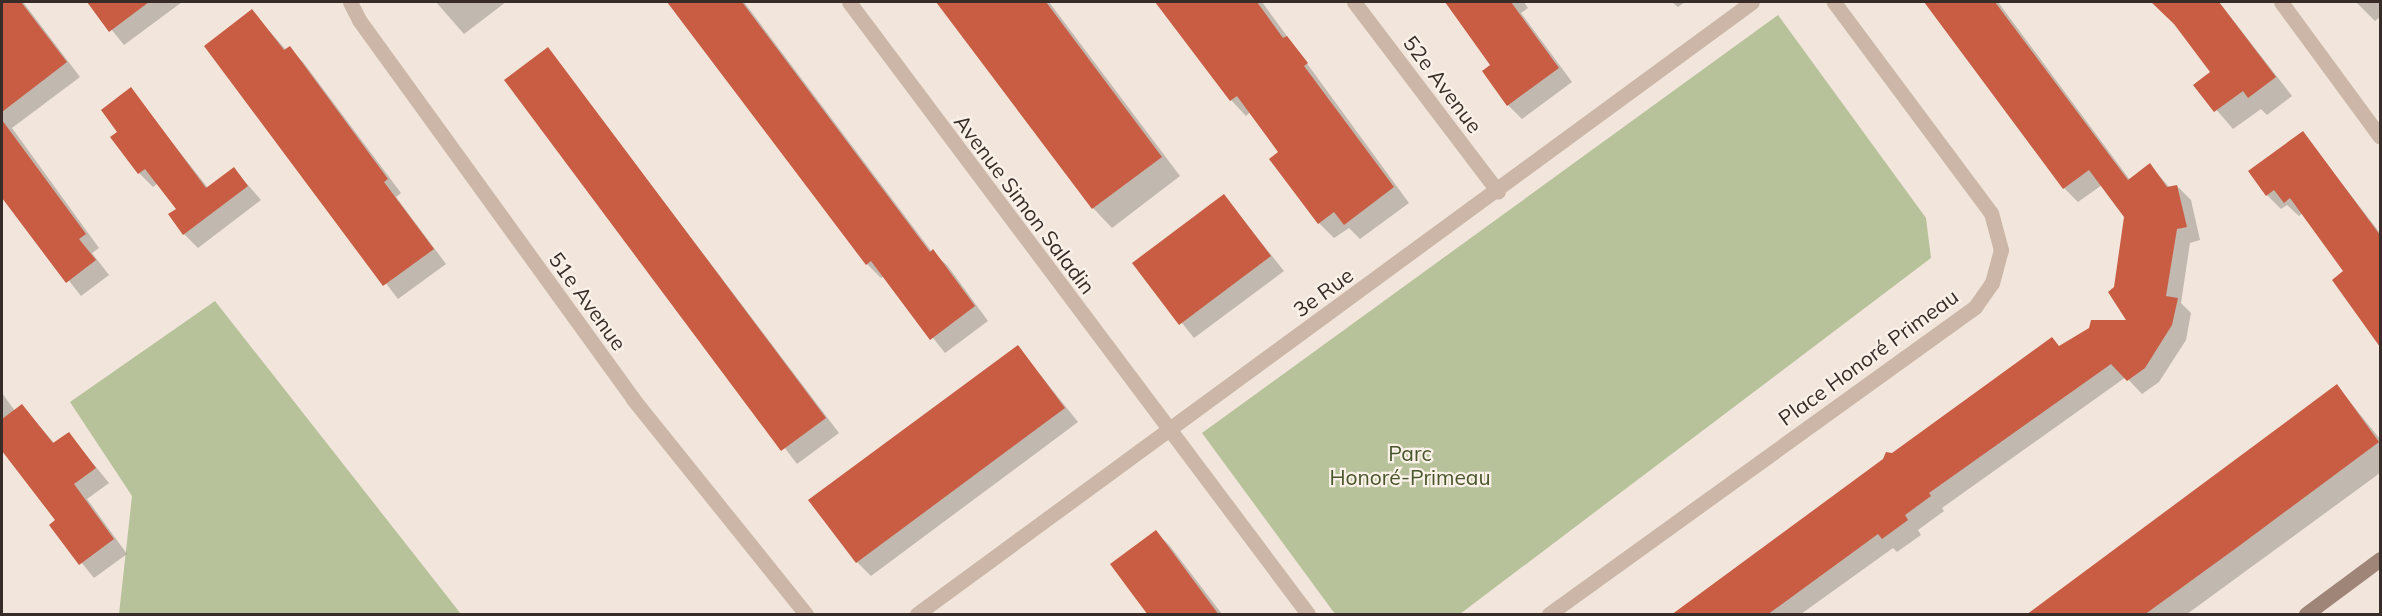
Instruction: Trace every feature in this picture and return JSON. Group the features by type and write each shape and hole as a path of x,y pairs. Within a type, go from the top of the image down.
{"main road":[{"path":"2306,615 2380,560"}],"street":[{"name":"51e Avenue","path":"350,2 359,20 633,399 806,615"},
{"name":"Avenue Simon Saladin","path":"849,2 1168,431"},
{"name":"52e Avenue","path":"1354,2 1498,192"},
{"name":"3e Rue","path":"917,615 1498,192 1752,2"},
{"name":"Place Honoré Primeau","path":"1549,615 1975,307 1992,283 2001,250 1991,213 1834,2"},
{"path":"2281,2 2380,137"},
{"path":"1168,431 1308,615"}],"green space":[{"name":"Parc Honoré-Primeau","path":"1778,15 1926,218 1931,258 1460,614 1335,614 1202,433"},
{"path":"215,301 461,614 119,614 132,496 70,402"}],"building":[{"path":"2,2 21,2 67,62 2,112"},
{"path":"87,2 149,2 109,32"},
{"path":"667,2 742,2 930,252 933,249 975,306 930,340 871,261 866,265"},
{"path":"936,2 1046,2 1162,157 1092,209"},
{"path":"1155,2 1257,2 1283,38 1287,36 1308,63 1304,66 1394,187 1344,225 1334,212 1318,224 1269,159 1278,152 1237,96 1230,101"},
{"path":"1445,2 1511,2 1559,68 1507,106 1482,71 1490,65"},
{"path":"1924,2 1995,2 2128,180 2150,163 2167,187 2177,185 2187,227 2177,229 2166,296 2178,298 2172,325 2145,368 2127,381 2111,364 1929,493 1931,496 1905,515 1908,520 1882,539 1878,534 1767,615 1671,615 1883,459 1886,452 1892,453 2052,337 2059,346 2089,328 2091,320 2126,320 2108,292 2114,287 2124,217 2089,170 2063,189"},
{"path":"2151,2 2219,2 2276,77 2248,98 2243,91 2214,112 2193,85 2210,72 2174,24"},
{"path":"252,9 284,50 290,46 388,179 384,182 434,249 383,286 204,46"},
{"path":"548,47 826,418 781,451 504,80"},
{"path":"131,87 206,188 234,167 248,186 183,235 168,214 176,209 145,169 138,174 110,137 117,132 101,110"},
{"path":"2,120 86,234 79,239 96,260 66,283 2,198"},
{"path":"2303,131 2380,235 2380,347 2332,280 2343,271 2290,198 2284,203 2274,190 2266,196 2248,171"},
{"path":"1224,194 1271,256 1179,325 1132,263"},
{"path":"1018,345 1065,408 856,563 808,500"},
{"path":"2337,384 2379,442 2239,546 2144,615 2026,615"},
{"path":"22,404 53,443 69,432 96,468 74,484 114,539 79,565 49,525 55,520 2,451 2,419"},
{"path":"1156,530 1219,615 1148,615 1130,591 1110,564"}]}
